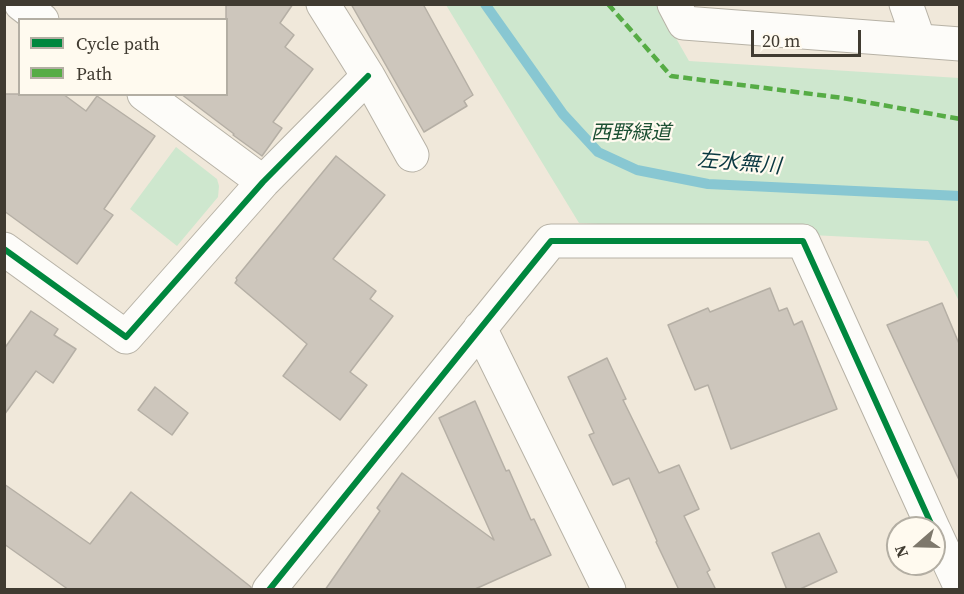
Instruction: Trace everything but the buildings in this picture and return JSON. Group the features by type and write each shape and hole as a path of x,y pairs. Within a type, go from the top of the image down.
{"street":[{"path":"21,4 39,18"},
{"path":"323,4 368,76 412,155"},
{"path":"674,4 684,23 960,44"},
{"path":"906,4 919,41"},
{"path":"4,249 126,337 263,182 368,76"},
{"path":"147,96 263,182"},
{"path":"269,590 551,241 802,242 928,516"},
{"path":"480,328 609,590"},
{"path":"946,555 960,586"}],"green space":[{"name":"西野緑道","path":"446,5 657,5 689,61 959,78 959,301 928,241 579,223"},
{"path":"176,147 217,179 219,186 218,197 177,246 130,209"}],"waterway":[{"name":"左水無川","path":"485,4 563,114 598,152 637,170 708,184 960,196"}],"marked path":[{"path":"608,4 671,76 843,98 960,119"}],"cycle path":[{"path":"4,249 126,337 263,182 368,76"},
{"path":"269,590 551,241 803,241 928,516"}]}
